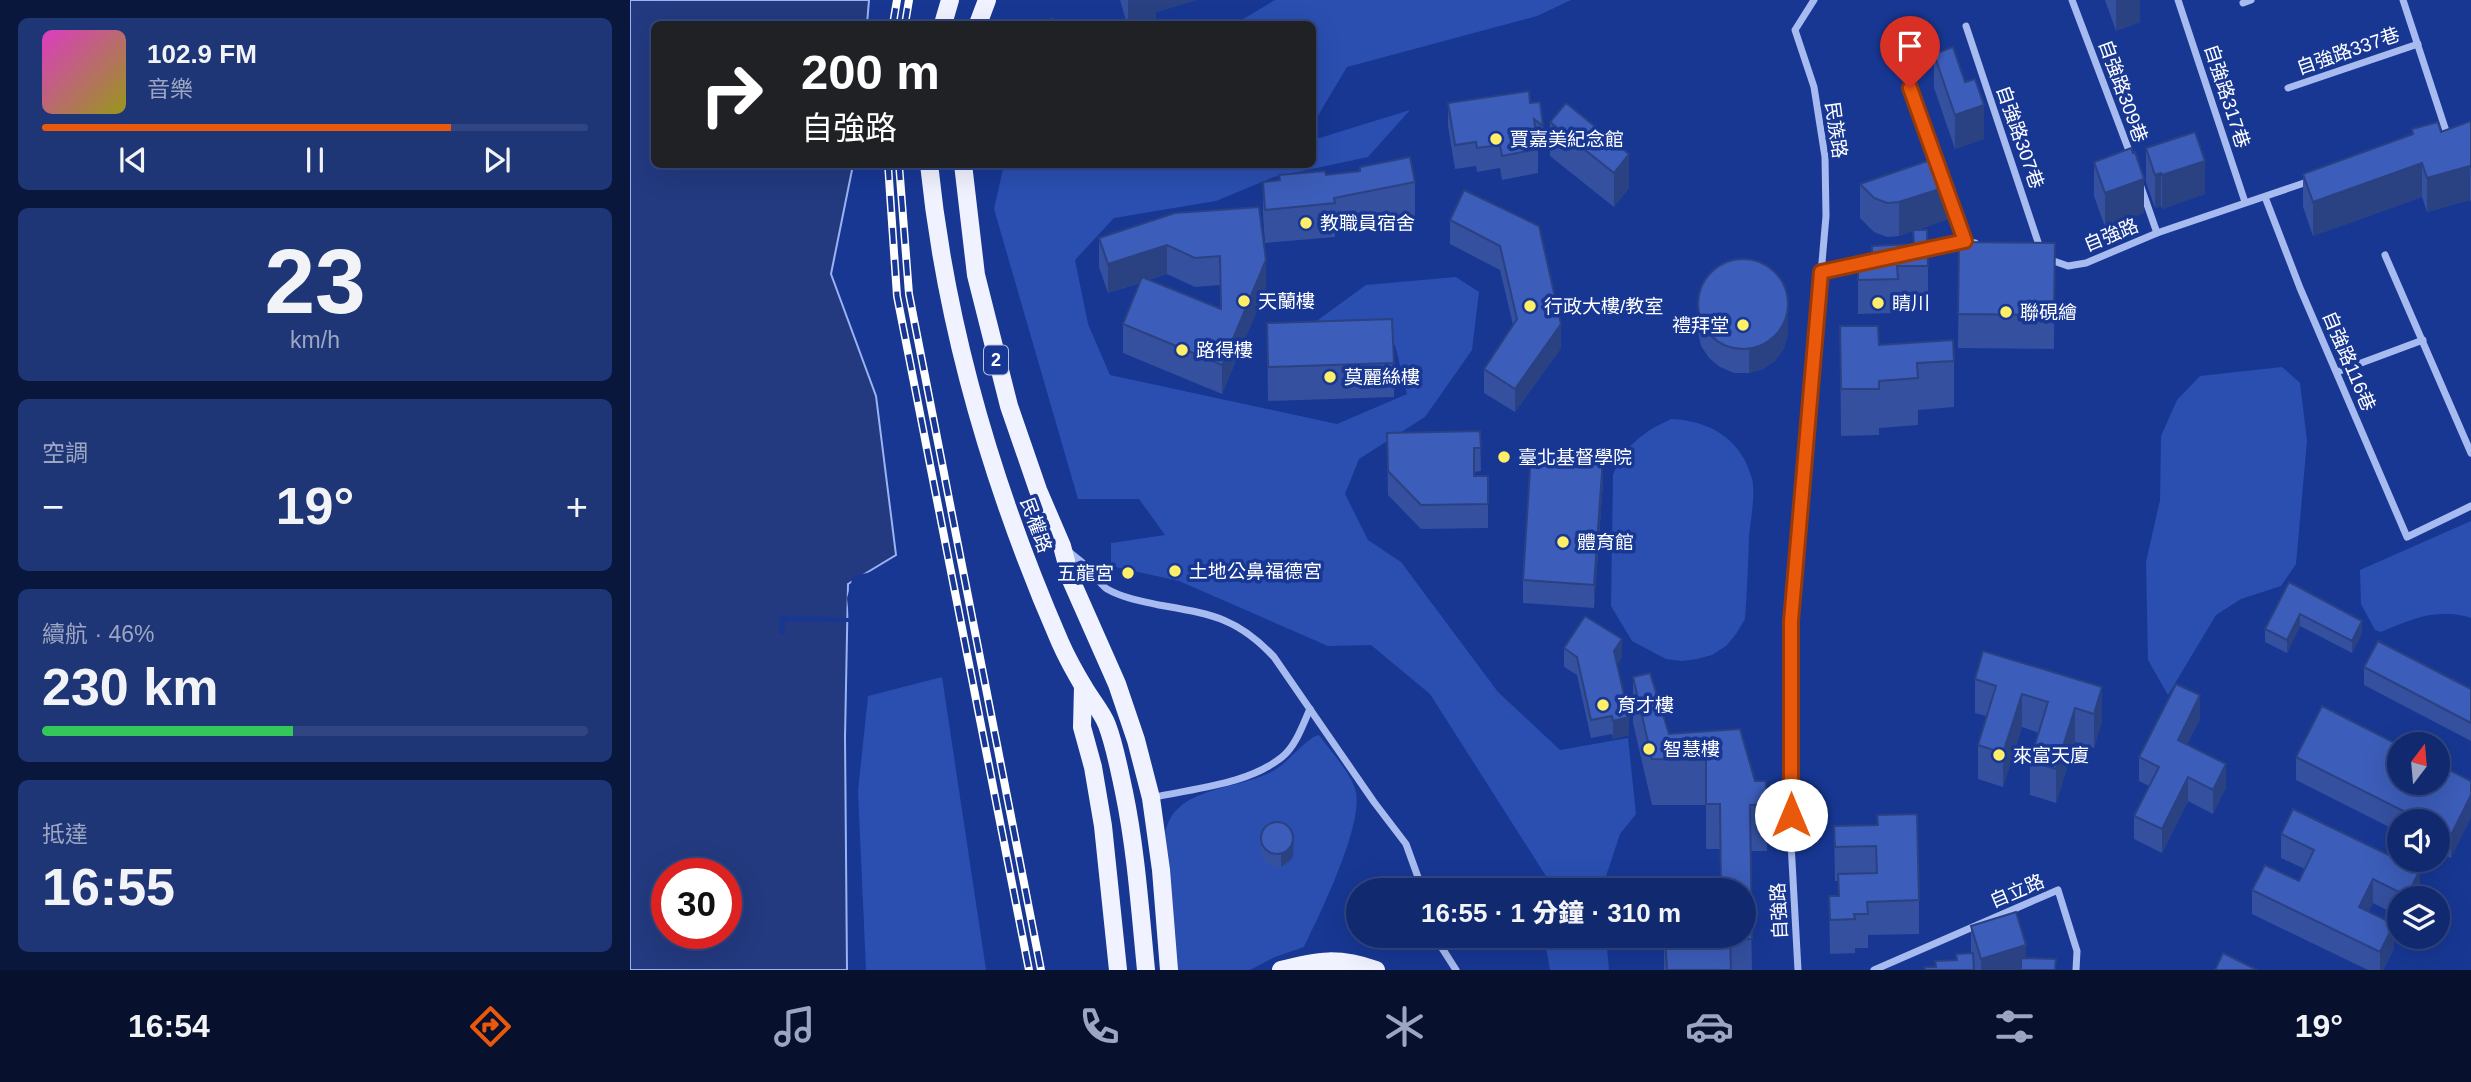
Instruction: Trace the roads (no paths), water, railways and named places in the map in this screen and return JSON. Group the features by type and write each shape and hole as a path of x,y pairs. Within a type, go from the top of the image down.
{"main road":[{"path":"944,21 950,0"},
{"path":"979,21 987,0"},
{"name":"民權路","path":"929,168 935,226 954,326 989,454 1018,540 1062,645 1083,687 1106,723 1118,766 1135,860 1146,970"},
{"name":"民權路","path":"964,168 976,275 1009,406 1038,490 1062,546 1071,580 1117,684 1136,740 1151,798 1161,870 1169,970"},
{"path":"1083,687 1082,726 1094,767 1103,827 1118,970"},
{"path":"1281,970 1315,961 1354,962 1376,970"}],"street":[{"name":"民族路","path":"1814,0 1795,30 1814,87 1825,157 1826,216 1821,272"},
{"name":"自強路309巷","path":"2072,0 2133,162"},
{"name":"自強路317巷","path":"2178,0 2245,202"},
{"name":"自強路337巷","path":"2403,0 2447,134"},
{"name":"自強路307巷","path":"1966,26 2044,258"},
{"path":"1892,37 1965,241"},
{"name":"自強路337巷","path":"2288,88 2418,44"},
{"path":"2434,139 2459,131"},
{"path":"2137,174 2157,233"},
{"name":"自強路","path":"2031,255 2068,266 2086,263 2157,233 2317,179"},
{"name":"自強路116巷","path":"2265,197 2300,288 2407,537 2471,506"},
{"path":"1913,252 1965,241 1978,244"},
{"path":"2385,255 2471,453"},
{"path":"1821,272 1874,261"},
{"name":"自強路","path":"1798,970 1791,843 1791,621 1821,272"},
{"path":"2336,372 2423,341"},
{"name":"民權路","path":"1062,546 1106,588 1132,599 1227,620 1245,630 1274,657 1406,844 1418,878"},
{"path":"1151,798 1247,776 1284,756 1297,737 1310,709"},
{"name":"自立路","path":"1874,970 2058,890 2077,951 2076,970"},
{"path":"1442,948 1456,970"}],"railway":[{"path":"894,21 897,0"},
{"path":"906,21 909,0"},
{"path":"888,168 897,296 1029,970"},
{"path":"899,168 909,294 1041,970"}],"place":[{"name":"賈嘉美紀念館","path":"1496,139"},
{"name":"教職員宿舍","path":"1306,223"},
{"name":"天蘭樓","path":"1244,301"},
{"name":"睛川","path":"1878,303"},
{"name":"行政大樓/教室","path":"1530,306"},
{"name":"聯硯繪","path":"2006,312"},
{"name":"禮拜堂","path":"1743,325"},
{"name":"路得樓","path":"1182,350"},
{"name":"莫麗絲樓","path":"1330,377"},
{"name":"臺北基督學院","path":"1504,457"},
{"name":"體育館","path":"1563,542"},
{"name":"土地公鼻福德宮","path":"1175,571"},
{"name":"五龍宮","path":"1128,573"},
{"name":"育才樓","path":"1603,705"},
{"name":"智慧樓","path":"1649,749"},
{"name":"來富天廈","path":"1999,755"}]}
